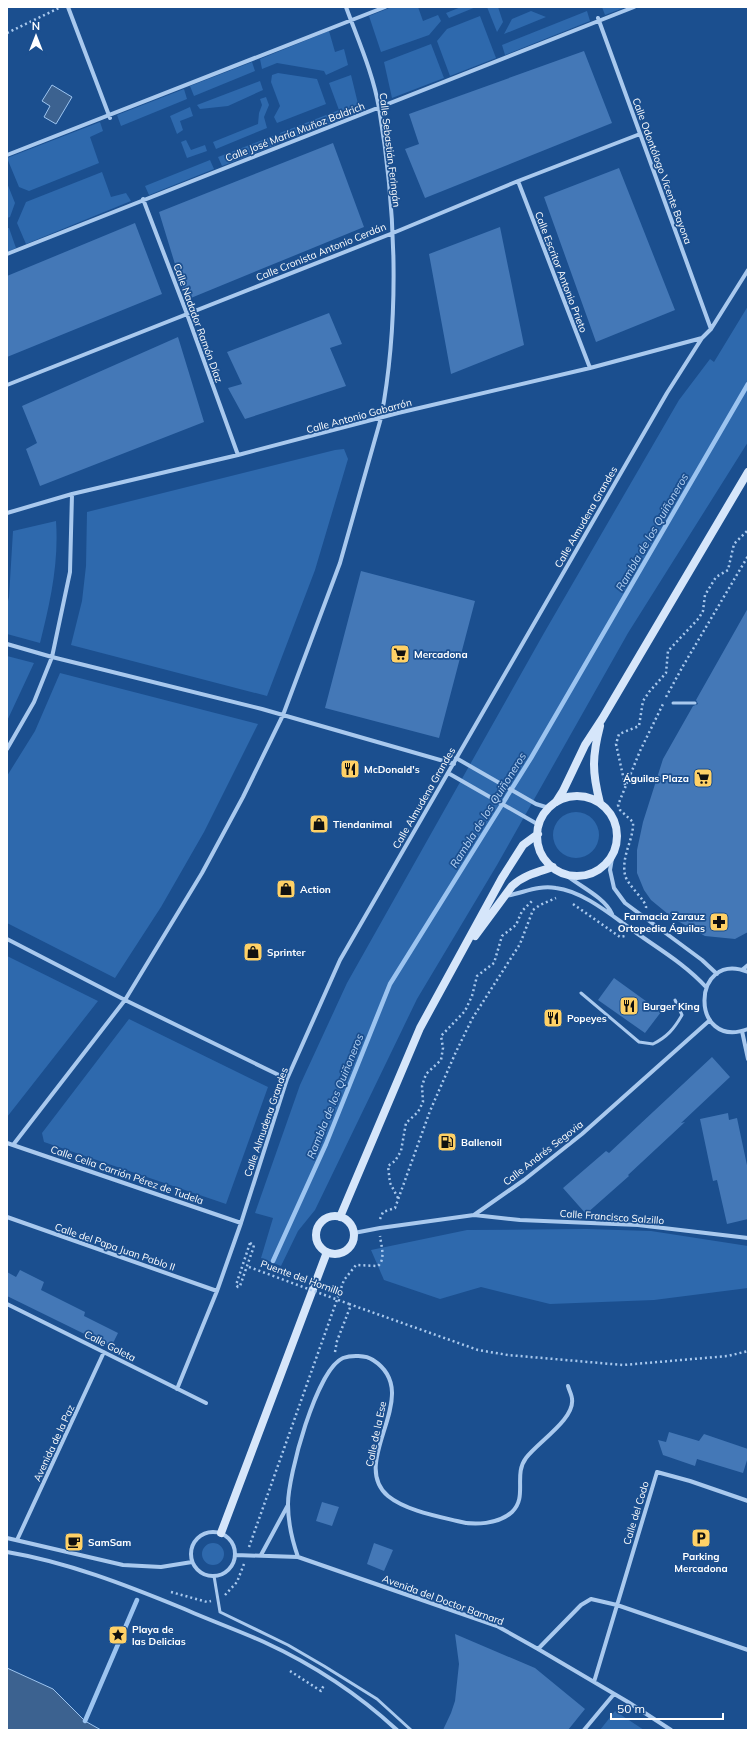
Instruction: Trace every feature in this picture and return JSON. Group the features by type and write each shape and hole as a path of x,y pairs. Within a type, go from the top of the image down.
{"main road":[{"path":"556,802 563,791 585,745 602,719 748,472"},
{"path":"600,803 593,770 594,749 602,719"},
{"path":"578,796 591,798 600,803 611,815 616,828 616,844 613,853 606,863 592,872 579,875 562,872 553,867 542,854 539,846 538,834 539,825 549,808 556,802 567,797 578,796"},
{"path":"340,1217 420,1028 495,890 523,845 538,834"},
{"path":"460,956 505,896 519,880 527,875 553,867"},
{"path":"334,1216 340,1217 350,1224 354,1234 352,1243 346,1251 336,1254 326,1252 318,1243 317,1230 326,1219 334,1216"},
{"path":"221,1533 326,1252"}],"street":[{"path":"68,7 109,117"},
{"name":"Calle Sebastián Feringán","path":"13,1145 125,1000 202,873 283,715 340,563 381,418 385,398 393,314 393,232 379,107 367,63 346,7"},
{"path":"7,155 255,60 385,7"},
{"name":"Calle José María Muñoz Baldrich","path":"7,254 21,247 218,169 379,107 448,78 634,7"},
{"name":"Calle Odontólogo Vicente Bayona","path":"598,20 711,329"},
{"name":"Calle Cronista Antonio Cerdán","path":"7,385 518,181 640,134"},
{"name":"Calle Escritor Antonio Prieto","path":"518,181 590,368"},
{"name":"Calle Nadador Ramón Díaz","path":"143,199 187,314 238,455"},
{"path":"702,338 711,329 748,270"},
{"name":"Calle Antonio Gabarrón","path":"7,513 72,494 238,455 381,418 590,368 702,338"},
{"name":"Calle Almudena Grandes","path":"177,1389 217,1292 241,1223 287,1079 340,960 667,393 702,338"},
{"path":"7,749 34,702 52,657 70,572 72,494"},
{"path":"7,644 52,657 283,715 454,764"},
{"path":"456,758 521,796 536,804 549,808"},
{"path":"448,773 539,825"},
{"path":"613,853 610,870 614,888 625,903 702,960 717,974"},
{"path":"562,872 609,906 612,914"},
{"path":"505,896 520,894 530,889 556,888 570,891 612,914 631,930 694,973 706,987"},
{"path":"7,939 125,1000 287,1079"},
{"path":"742,970 748,964"},
{"path":"748,972 742,970 728,970 717,974 706,987 704,994 706,1012 710,1020 725,1030 742,1031 748,1029"},
{"name":"Calle Andrés Segovia","path":"354,1234 380,1228 474,1215 524,1180 576,1138 710,1020"},
{"path":"742,1031 748,1059"},
{"name":"Calle Celia Carrión Pérez de Tudela","path":"7,1143 241,1223"},
{"name":"Calle Francisco Salzillo","path":"474,1215 520,1220 638,1225 748,1238"},
{"name":"Calle del Papa Juan Pablo II","path":"7,1217 217,1292"},
{"name":"Calle Goleta","path":"7,1304 206,1403"},
{"name":"Avenida de la Paz","path":"18,1540 104,1352"},
{"name":"Calle de la Ese","path":"298,1557 291,1535 288,1504 292,1474 298,1447 319,1391 332,1369 342,1358 357,1356 371,1358 383,1368 392,1382 392,1399 375,1471 378,1483 388,1495 402,1504 428,1514 463,1523 482,1523 500,1519 512,1512 519,1503 521,1488 520,1473 523,1462 534,1448 565,1420 571,1408 572,1399 568,1386"},
{"name":"Calle del Codo","path":"594,1682 657,1472 690,1481 748,1501"},
{"name":"Calle de la Ese","path":"261,1555 288,1504"},
{"path":"208,1532 221,1533 232,1543 235,1555 233,1564 227,1571 214,1576 201,1573 192,1562 190,1550 197,1538 208,1532"},
{"path":"7,1538 123,1565 161,1567 192,1562"},
{"path":"7,1552 53,1562 120,1583 264,1642 305,1664 348,1690 376,1710 397,1730"},
{"name":"Avenida del Doctor Barnard","path":"235,1555 298,1557 496,1626 538,1648 671,1730"},
{"path":"538,1648 580,1605 591,1599 618,1605 748,1650"},
{"path":"584,1730 614,1694"}],"lane":[{"path":"673,703 695,703"},
{"path":"581,994 639,1042 653,1044 664,1038 675,1027 682,1015 675,1000"},
{"path":"214,1576 220,1612 288,1645 337,1674 377,1699 412,1730"}],"path":[{"path":"7,33 60,7"},
{"path":"625,784 616,744 620,734 638,726 643,701 666,674 668,651 698,618 703,610 705,595 716,577 728,570 734,544 748,530"},
{"path":"646,909 647,906 625,876 624,861 634,826 633,822 623,813 618,805 625,784 640,751 683,666 748,556"},
{"path":"380,1228 380,1216 383,1212 395,1208 430,1112 472,1019 520,944 533,910 556,898 561,900"},
{"path":"398,1198 390,1183 388,1166 395,1160 401,1151 406,1123 418,1112 423,1102 422,1086 426,1074 441,1060 443,1048 441,1036 465,1011 472,996 477,976 494,963 502,936 516,925 522,911 530,902"},
{"path":"566,902 572,903 620,937 627,935"},
{"path":"252,1243 253,1249 248,1267 240,1286 238,1287 236,1285 249,1245 252,1243"},
{"name":"Puente del Hornillo","path":"248,1267 478,1350 508,1356 623,1365 728,1356 748,1351"},
{"path":"337,1341 350,1305"},
{"path":"290,1671 321,1691 324,1685 318,1681"}],"shaded area":[{"path":"392,7 418,7 423,21 438,15 441,21 429,35 381,52 369,16"},
{"path":"461,7 476,7 449,18 446,13"},
{"path":"487,7 498,7 503,22 497,32"},
{"path":"602,7 626,7 605,15"},
{"path":"531,11 546,17 504,34 512,19"},
{"path":"587,11 590,21 505,55 502,45"},
{"path":"480,16 496,58 450,76 437,41 447,29"},
{"path":"329,31 335,52 344,49 348,65 326,75 324,71 277,63 262,69 260,59"},
{"path":"431,44 444,78 392,98 384,62"},
{"path":"252,62 255,71 194,96 190,86"},
{"path":"278,73 317,79 326,104 277,123 274,117 280,106 271,82 272,75"},
{"path":"351,75 360,112 283,142 280,133 339,110 329,83"},
{"path":"260,81 263,90 228,106 200,109 197,105"},
{"path":"52,85 72,97 56,124 44,117 50,106 42,101"},
{"path":"184,89 187,99 121,126 117,115"},
{"path":"266,97 269,105 264,117 267,128 216,149 213,142 258,124 259,113 262,105 260,99"},
{"path":"190,107 193,116 180,121 183,130 177,134 170,116"},
{"path":"100,122 103,131 90,137 99,163 29,191 19,187 7,158"},
{"path":"273,136 276,145 222,166 218,157"},
{"path":"186,140 191,150 205,145 207,151 187,158 181,142"},
{"path":"210,160 214,169 149,195 145,186"},
{"path":"102,172 111,197 126,193 131,201 26,244 17,223 26,202"},
{"path":"7,183 15,203 10,217 7,218"},
{"path":"7,228 9,228 16,248 7,252"},
{"path":"748,306 748,442 628,633 497,865 417,999 315,1210 298,1231 281,1266 261,1258 273,1218 255,1213 300,1085 347,983 544,633 679,400 710,359 714,362"},
{"path":"344,449 348,459 315,570 267,696 71,645 82,601 86,566 87,512"},
{"path":"56,521 57,537 55,568 40,643 7,634 7,605 9,597 13,531"},
{"path":"7,656 34,663 7,721"},
{"path":"60,673 258,724 204,832 161,907 115,978 7,923 7,776 35,731"},
{"path":"571,812 581,812 589,816 595,822 599,830 599,840 595,848 589,854 581,858 571,858 563,854 557,848 553,840 553,830 557,822 563,816"},
{"path":"7,956 98,1001 7,1117"},
{"path":"129,1019 268,1087 226,1204 44,1142 42,1133"},
{"path":"587,1229 651,1231 748,1246 748,1288 654,1300 550,1304 481,1287 440,1299 384,1280 371,1250 467,1230"},
{"path":"213,1543 221,1546 224,1554 221,1562 213,1565 205,1562 202,1554 205,1546"},
{"path":"7,1668 53,1689 85,1721 101,1730 7,1730"},
{"path":"615,1711 644,1730 600,1730"}],"building":[{"path":"584,51 612,123 425,198 405,149 419,144 409,114"},
{"path":"333,143 364,227 186,300 159,212"},
{"path":"619,168 675,310 596,342 544,197"},
{"path":"135,223 162,294 7,357 7,276"},
{"path":"500,227 524,345 451,374 429,254"},
{"path":"329,313 342,344 330,348 346,386 245,419 228,388 242,384 227,352"},
{"path":"178,337 204,422 40,486 26,449 37,443 22,406"},
{"name":"Mercadona","path":"361,571 475,601 439,738 325,708"},
{"name":"Águilas Plaza","path":"748,608 748,932 735,939 705,936 674,919 651,900 644,890 637,873 637,850 643,822 663,759 693,706 698,704 696,700"},
{"name":"Burger King","path":"614,978 661,1012 645,1033 598,1000"},
{"path":"712,1057 730,1077 681,1123 685,1122 628,1175 629,1176 586,1214 563,1188 606,1151 609,1153"},
{"path":"728,1113 729,1120 737,1118 748,1170 748,1219 727,1224 717,1180 713,1181 700,1119"},
{"path":"20,1270 44,1282 41,1290 85,1312 84,1316 118,1333 111,1347 7,1296 7,1272 16,1277"},
{"path":"669,1432 699,1441 704,1434 748,1449 748,1457 743,1473 697,1459 695,1466 663,1455 658,1440 666,1442"},
{"path":"322,1502 339,1507 332,1526 316,1521"},
{"path":"374,1543 393,1550 384,1571 367,1564"},
{"path":"455,1634 535,1668 585,1709 568,1730 443,1730 455,1701 459,1664"}],"waterway":[{"name":"Rambla de los Quiñoneros","path":"273,1261 326,1144 390,984 531,758 748,384"},
{"path":"85,1721 137,1600"}],"place":[{"name":"Mercadona","path":"400,654"},
{"name":"McDonald's","path":"350,769"},
{"name":"Águilas Plaza","path":"703,778"},
{"name":"Tiendanimal","path":"319,824"},
{"name":"Action","path":"286,889"},
{"name":"Farmacia Zarauz Ortopedia Águilas","path":"719,922"},
{"name":"Sprinter","path":"253,952"},
{"name":"Burger King","path":"629,1006"},
{"name":"Popeyes","path":"553,1018"},
{"name":"Ballenoil","path":"447,1142"},
{"name":"Parking Mercadona","path":"701,1538"},
{"name":"SamSam","path":"74,1542"},
{"name":"Playa de las Delicias","path":"118,1635"}]}
